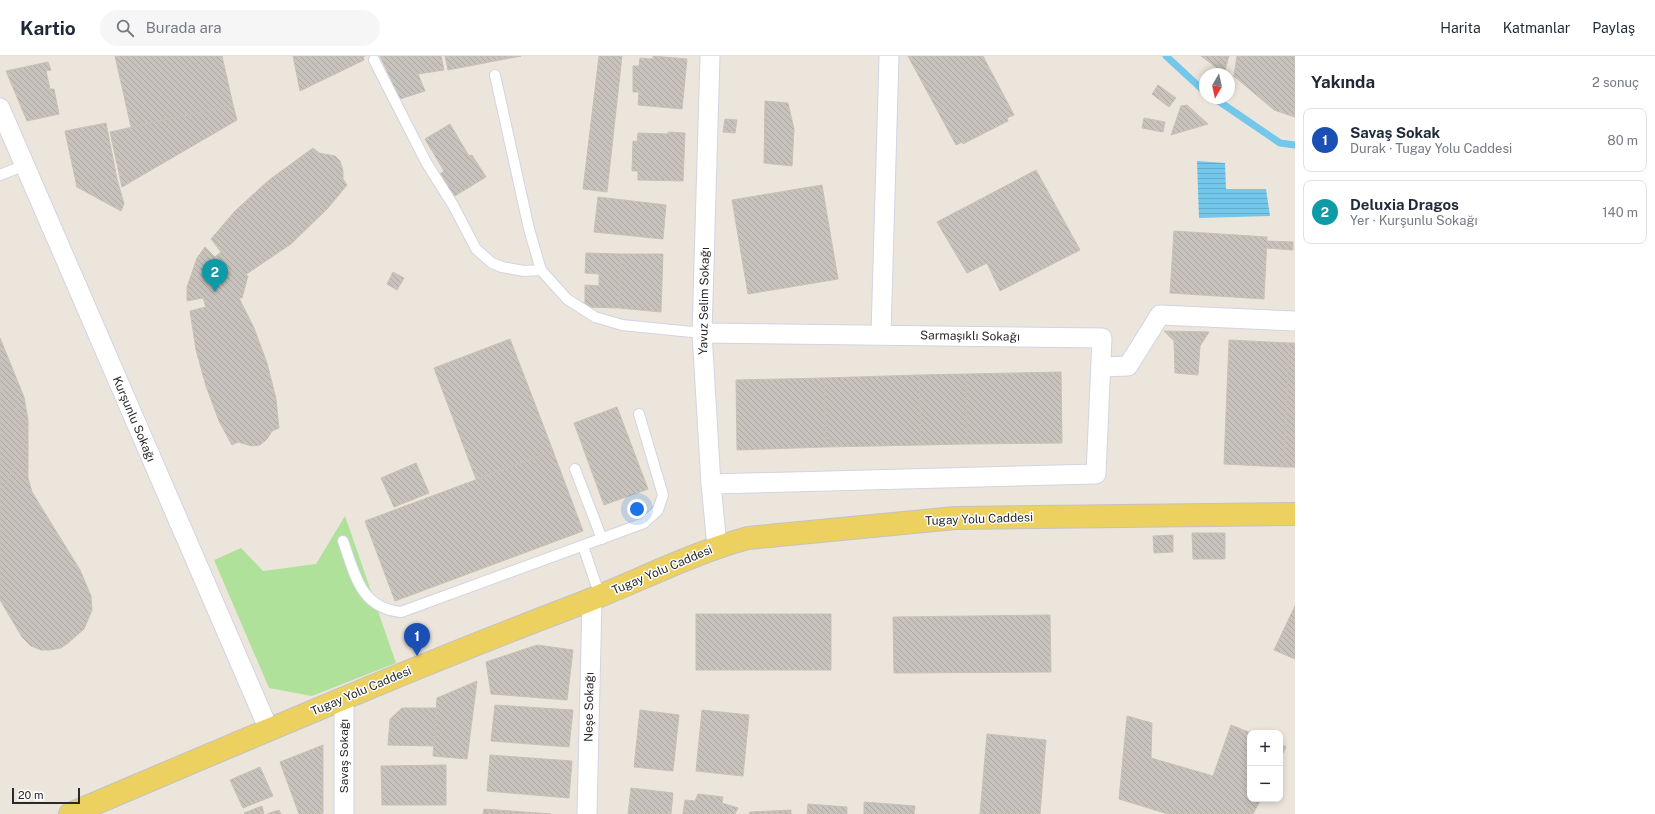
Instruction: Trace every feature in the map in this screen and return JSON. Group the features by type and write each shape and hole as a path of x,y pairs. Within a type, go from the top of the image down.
{"main road":[{"name":"Tugay Yolu Caddesi","path":"70,814 444,656 596,598 717,546 748,538 955,518 1295,514"}],"street":[{"name":"Yavuz Selim Sokağı","path":"710,56 702,333 711,484 717,546"},
{"path":"881,334 889,56"},
{"name":"Kurşunlu Sokağı","path":"0,108 269,730"},
{"path":"1101,367 1128,366 1160,315 1295,321"},
{"name":"Sarmaşıklı Sokağı","path":"702,333 881,334 1102,338 1096,474 711,484"},
{"name":"Neşe Sokağı","path":"587,814 596,598"},
{"name":"Savaş Sokağı","path":"344,698 344,814"}],"lane":[{"path":"374,60 426,162 453,205 476,249 483,256 502,267 524,271 541,270"},
{"path":"496,75 529,229 541,270 567,299 595,317 622,325 702,333"},
{"path":"0,175 25,165"},
{"path":"343,541 362,591 375,604 384,609 401,612 644,523 652,518 662,503 663,495 639,414"},
{"path":"575,469 602,539"},
{"path":"583,546 596,598"}],"green space":[{"path":"345,516 396,663 312,696 269,688 214,560 241,548 263,571 316,564"}],"water":[{"path":"1197,161 1225,163 1226,189 1266,189 1270,216 1199,218"}],"building":[{"path":"115,56 222,56 233,105 131,127"},
{"path":"293,56 365,56 363,57 364,60 300,91"},
{"path":"380,56 441,56 444,70 418,74 425,91 400,99"},
{"path":"445,56 521,56 448,70"},
{"path":"599,56 622,56 607,192 583,189"},
{"path":"653,56 687,59 682,109 638,105 639,92 633,92 633,66 639,66 640,58 653,59"},
{"path":"908,56 983,56 1014,115 1007,118 1008,121 963,144 962,142 956,145"},
{"path":"1201,56 1229,56 1225,68 1217,68"},
{"path":"1237,56 1295,56 1295,117 1274,110 1235,77"},
{"path":"48,62 51,70 46,71 50,89 54,89 59,114 27,121 6,71"},
{"path":"1158,85 1176,98 1169,107 1152,94"},
{"path":"765,101 788,103 794,129 792,166 764,163"},
{"path":"233,105 237,120 122,187 110,132"},
{"path":"1187,105 1208,124 1171,135 1181,106"},
{"path":"1144,118 1165,122 1163,132 1142,128"},
{"path":"725,119 737,120 735,133 723,132"},
{"path":"106,123 117,179 77,187 65,131"},
{"path":"450,124 469,156 472,155 486,177 453,197 440,174 444,171 425,139"},
{"path":"668,132 685,133 683,181 638,180 638,171 632,171 633,141 637,142 638,133 668,134"},
{"path":"313,148 319,153 335,156 340,161 343,171 343,179 347,185 328,208 291,244 245,275 248,276 242,298 239,298 254,328 267,363 276,399 279,428 272,431 267,439 260,445 252,446 238,442 232,445 219,421 206,386 196,350 190,311 206,307 203,298 187,301 187,287 197,258 205,247 215,257 221,252 211,239 235,211 269,180"},
{"path":"1036,170 1080,250 1000,291 987,263 967,273 937,222"},
{"path":"117,179 124,204 121,211 77,187"},
{"path":"822,185 838,279 748,294 732,200"},
{"path":"598,197 666,205 663,239 594,232"},
{"path":"1174,231 1267,237 1264,299 1170,293"},
{"path":"1267,241 1293,242 1293,250 1266,248"},
{"path":"586,253 621,254 619,308 585,307 585,285 599,286 599,274 585,273"},
{"path":"621,254 663,254 661,312 619,308"},
{"path":"393,272 404,278 397,290 387,284"},
{"path":"1164,331 1209,332 1200,346 1198,375 1175,373 1174,341"},
{"path":"0,338 24,397 28,420 28,478 32,492 80,570 91,596 92,610 84,629 61,648 50,650 41,650 31,646 22,637 0,600"},
{"path":"510,339 553,451 476,479 434,368"},
{"path":"1229,340 1289,343 1284,467 1224,464"},
{"path":"1289,343 1295,343 1295,467 1284,467"},
{"path":"1061,372 1062,443 967,444 966,374"},
{"path":"966,374 967,444 921,445 919,375"},
{"path":"919,375 921,445 826,447 824,378"},
{"path":"824,378 826,447 737,450 736,380"},
{"path":"0,386 15,404 26,432 21,455 0,494"},
{"path":"617,407 648,489 604,505 574,423"},
{"path":"553,451 583,531 395,601 365,521"},
{"path":"416,463 429,493 394,507 381,478"},
{"path":"1192,533 1225,533 1225,559 1193,559"},
{"path":"1173,535 1173,552 1154,553 1153,536"},
{"path":"1295,606 1295,659 1274,650"},
{"path":"696,614 831,614 831,670 696,670"},
{"path":"1050,615 1051,672 894,673 893,617"},
{"path":"537,645 573,650 567,700 491,694 486,662"},
{"path":"477,681 467,759 433,756 437,698"},
{"path":"495,705 573,710 569,747 491,741"},
{"path":"402,708 436,708 434,746 388,745 390,719"},
{"path":"640,710 679,715 673,771 634,767"},
{"path":"702,710 749,715 743,776 696,771"},
{"path":"1127,716 1152,723 1151,758 1213,776 1231,725 1247,731 1247,802 1259,802 1253,814 1168,814 1119,799"},
{"path":"987,734 1046,740 1040,814 980,814"},
{"path":"323,745 323,814 299,814 280,762"},
{"path":"1283,746 1286,747 1283,753"},
{"path":"490,755 572,761 569,798 487,791"},
{"path":"446,765 446,805 382,805 381,766"},
{"path":"260,767 273,796 243,808 230,780"},
{"path":"631,788 673,793 671,814 628,814"},
{"path":"698,794 723,797 722,803 738,808 735,814 683,814 685,800 695,801"},
{"path":"864,802 915,806 914,814 864,814"},
{"path":"808,804 847,807 847,814 807,814"},
{"path":"262,806 264,814 244,813"},
{"path":"484,809 551,814 483,814"},
{"path":"279,810 281,814 267,814"},
{"path":"791,810 791,814 749,814 750,812"}],"waterway":[{"path":"1166,56 1199,86"},
{"path":"1223,104 1280,143 1295,145"}],"place":[{"name":"Deluxia Dragos","path":"215,292"},
{"name":"Savaş Sokak","path":"417,656"}]}
